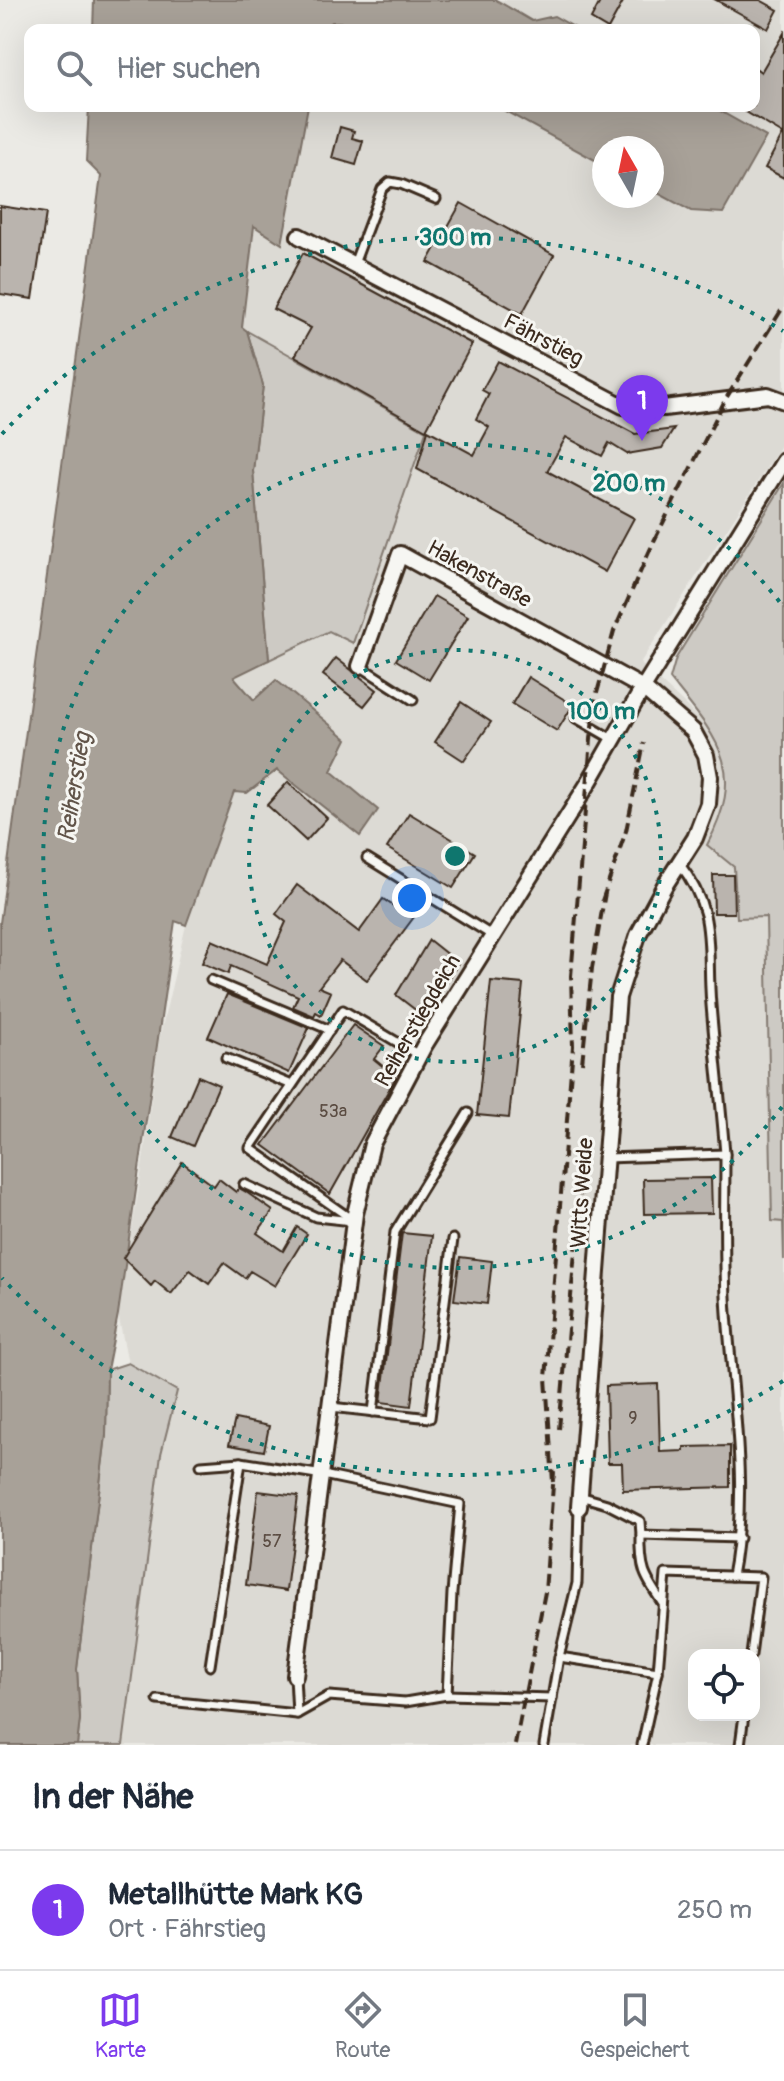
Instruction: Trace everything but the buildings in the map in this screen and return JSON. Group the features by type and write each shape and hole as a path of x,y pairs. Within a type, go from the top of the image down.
{"street":[{"name":"Fährstieg","path":"299,236 623,406 664,408 768,395 784,401"},
{"name":"Reiherstiegdeich","path":"295,1676 354,1221 372,1144 419,1055 784,461"},
{"name":"Hakenstraße","path":"360,666 400,554 643,688"},
{"name":"Witts Weide","path":"579,1502 618,997 638,935 695,838 708,804 710,777 706,755 693,731 643,688"}],"lane":[{"path":"354,264 382,189 390,182 436,199"},
{"path":"360,666 413,700"},
{"path":"576,718 614,740"},
{"path":"367,858 493,936"},
{"path":"679,863 694,882 709,927 710,1002 725,1154 727,1311 741,1479 739,1538 732,1576"},
{"path":"211,980 330,1030"},
{"path":"354,1221 250,1148 343,1010 419,1055"},
{"path":"226,1058 292,1085"},
{"path":"373,1412 395,1232 468,1113"},
{"path":"606,1158 725,1154"},
{"path":"244,1184 316,1217 354,1221"},
{"path":"331,1407 430,1418 453,1239"},
{"path":"210,1666 241,1462"},
{"path":"201,1465 241,1462 323,1475 460,1504 447,1695"},
{"path":"579,1502 630,1514 640,1521 643,1576 663,1604"},
{"name":"Witts Weide","path":"544,1745 559,1657 577,1583 579,1502"},
{"path":"641,1535 739,1538"},
{"path":"642,1745 658,1672 666,1574 761,1577 752,1649"},
{"path":"559,1657 658,1672"},
{"path":"295,1676 297,1714"},
{"path":"158,1700 297,1714 329,1696 405,1702 447,1695 552,1698"},
{"path":"740,1745 743,1721"}],"shaded area":[{"path":"496,0 784,0 784,441 640,663 710,728 725,765 726,799 707,845 734,867 737,918 766,917 772,1220 784,1222 784,1745 123,1745 161,1454 177,1391 128,1363 118,1314 159,1040 186,925 234,792 248,793 276,770 359,836 330,771 347,739 277,680 254,700 233,677 329,631 353,642 426,431 242,328 254,226 282,243 307,112 507,112 592,158 592,208 664,208 664,196 691,210 722,213 766,137 722,112 760,112 760,24 568,24 554,16 532,21"},
{"path":"247,331 426,431 353,643 329,631 269,660 253,471 263,385"},
{"path":"784,483 784,1260 783,1222 772,1221 766,917 737,918 734,867 707,845 725,795 726,774 722,755 701,719 670,679 676,658"},
{"path":"128,1363 177,1391 161,1454 123,1745 77,1745 80,1719 77,1669 106,1435 107,1370"}],"water":[{"path":"94,0 496,0 532,21 554,16 568,24 332,22 93,24"},
{"name":"Reiherstieg","path":"89,112 307,112 282,244 254,226 242,327 247,331 263,385 253,471 269,660 234,677 254,700 276,680 347,739 331,771 378,810 360,836 277,770 247,793 234,792 186,925 175,921 118,1314 107,1370 106,1435 77,1669 80,1719 77,1745 0,1745 0,923 101,176 86,161"},
{"path":"507,112 722,112 766,137 723,213 691,211 664,196 664,136 592,136 592,158"}],"railway":[{"path":"553,1482 546,1378 573,1046 571,976 594,704 614,631 654,541 725,400 784,306"},
{"path":"602,901 626,831 644,743"},
{"path":"582,1063 592,968 605,893"},
{"path":"559,1429 583,1163"},
{"path":"515,1745 545,1592 554,1472"}],"place":[{"name":"Metallhütte Mark KG","path":"642,441"}]}
